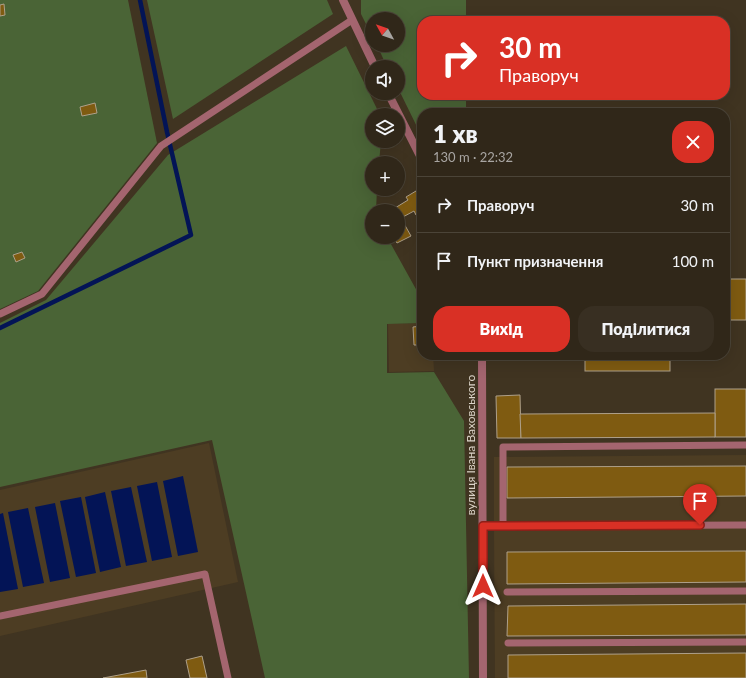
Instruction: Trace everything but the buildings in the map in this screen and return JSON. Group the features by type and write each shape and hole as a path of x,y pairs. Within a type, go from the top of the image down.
{"street":[{"path":"343,0 372,60"},
{"path":"392,100 417,150"},
{"name":"вулиця Івана Ваховського","path":"482,360 483,678"}],"lane":[{"path":"0,314 42,294 161,146 352,20"},
{"path":"503,526 503,447 746,445"},
{"path":"483,526 746,524"},
{"path":"0,616 205,574 228,678"},
{"path":"507,592 746,591"},
{"path":"508,643 746,642"}],"shaded area":[{"path":"417,323 417,360 433,360 434,371 389,372 388,324"},
{"path":"209,443 238,582 0,636 0,490"},
{"path":"746,455 746,678 495,678 494,457"},
{"path":"183,476 198,552 178,556 163,481"},
{"path":"157,482 172,557 152,561 137,486"},
{"path":"131,487 147,562 126,566 111,491"},
{"path":"105,492 121,567 100,572 85,497"},
{"path":"81,497 96,573 76,577 60,501"},
{"path":"55,503 70,578 50,582 35,507"},
{"path":"28,508 44,583 23,587 8,512"},
{"path":"3,513 18,589 0,592 0,514"}],"green space":[{"path":"0,0 128,0 157,143 38,291 0,309"},
{"path":"147,0 327,0 333,14 173,119"},
{"path":"361,0 466,0 466,16 417,16 417,100 466,100 466,108 417,108 417,127 404,100 405,60 384,60 380,52 405,52 405,12 365,12 365,22 361,14"},
{"path":"346,46 365,85 365,100 373,100 377,108 365,108 365,148 380,148 380,156 365,156 365,196 377,196 376,204 365,204 365,244 391,244 417,291 417,323 387,324 387,373 434,372 464,421 469,678 265,678 212,440 0,487 0,323 46,300 168,155"}],"waterway":[{"path":"0,328 191,235 167,132 140,0"}],"route":[{"path":"483,586 483,526 700,525"}]}
